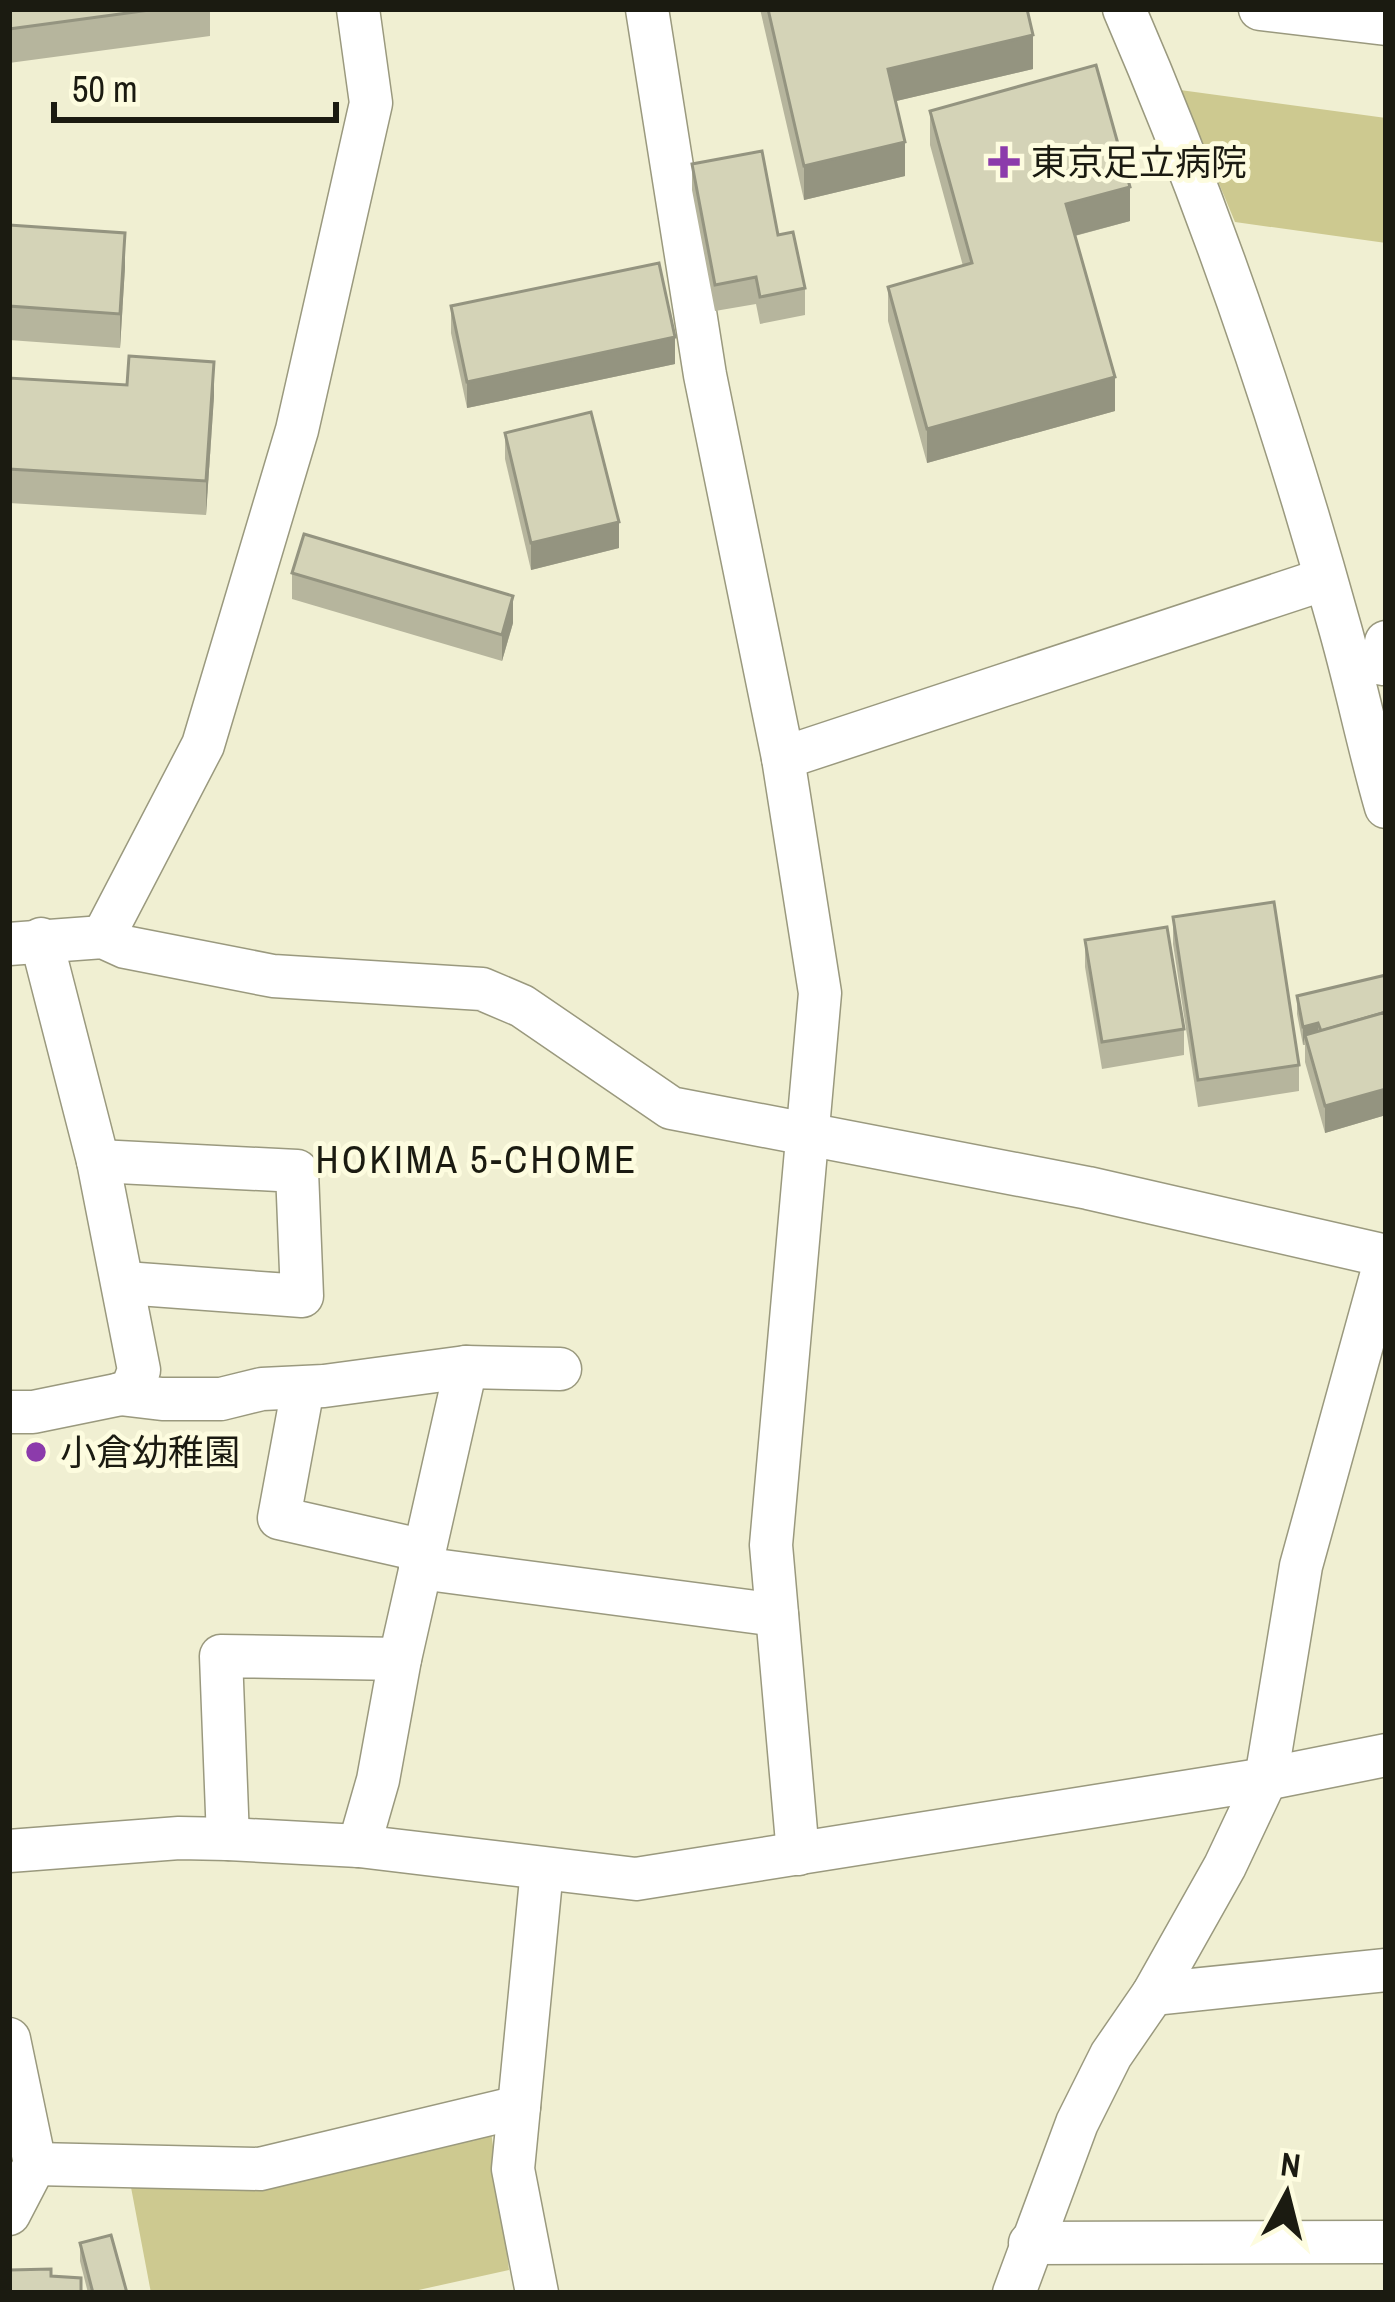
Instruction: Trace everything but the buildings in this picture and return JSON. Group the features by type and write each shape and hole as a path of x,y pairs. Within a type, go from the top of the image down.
{"street":[{"path":"103,937 203,745 297,430 371,103 358,9"},
{"path":"647,9 705,374 783,758 820,993 771,1545 798,1854"},
{"path":"1124,9 1171,118 1253,341 1325,579 1377,662 1386,807"},
{"path":"1260,9 1386,24"},
{"path":"783,758 1325,579"},
{"path":"9,1412 33,1412 131,1392 139,1370 98,1161 25,942 103,937 125,947 273,976 482,989 522,1006 671,1108 1088,1188 1386,1257 1370,1382 1301,1566 1265,1779 1225,1865 1153,1994 1111,2055 1077,2123 1014,2293"},
{"path":"98,1161 297,1171 302,1296 125,1283"},
{"path":"120,1394 162,1400 220,1399 466,1367 560,1369"},
{"path":"359,1846 378,1780 466,1367"},
{"path":"282,1388 279,1518 422,1560 777,1615"},
{"path":"228,1839 220,1656 400,1660"},
{"path":"9,1851 179,1838 228,1839 359,1846 636,1879 1265,1779 1386,1755"},
{"path":"537,2293 513,2169 542,1869"},
{"path":"1153,1994 1386,1970"},
{"path":"9,2039 35,2164 9,2214"},
{"path":"35,2164 260,2169 520,2107"},
{"path":"1030,2243 1386,2242"}],"shaded area":[{"path":"1180,90 1386,118 1386,243 1235,222"},
{"path":"491,2131 509,2270 405,2293 151,2293 130,2182"}],"place":[{"name":"東京足立病院","path":"1004,162"},
{"name":"小倉幼稚園","path":"36,1452"}],"district":[{"name":"HOKIMA 5-CHOME","path":"477,1159"}]}
